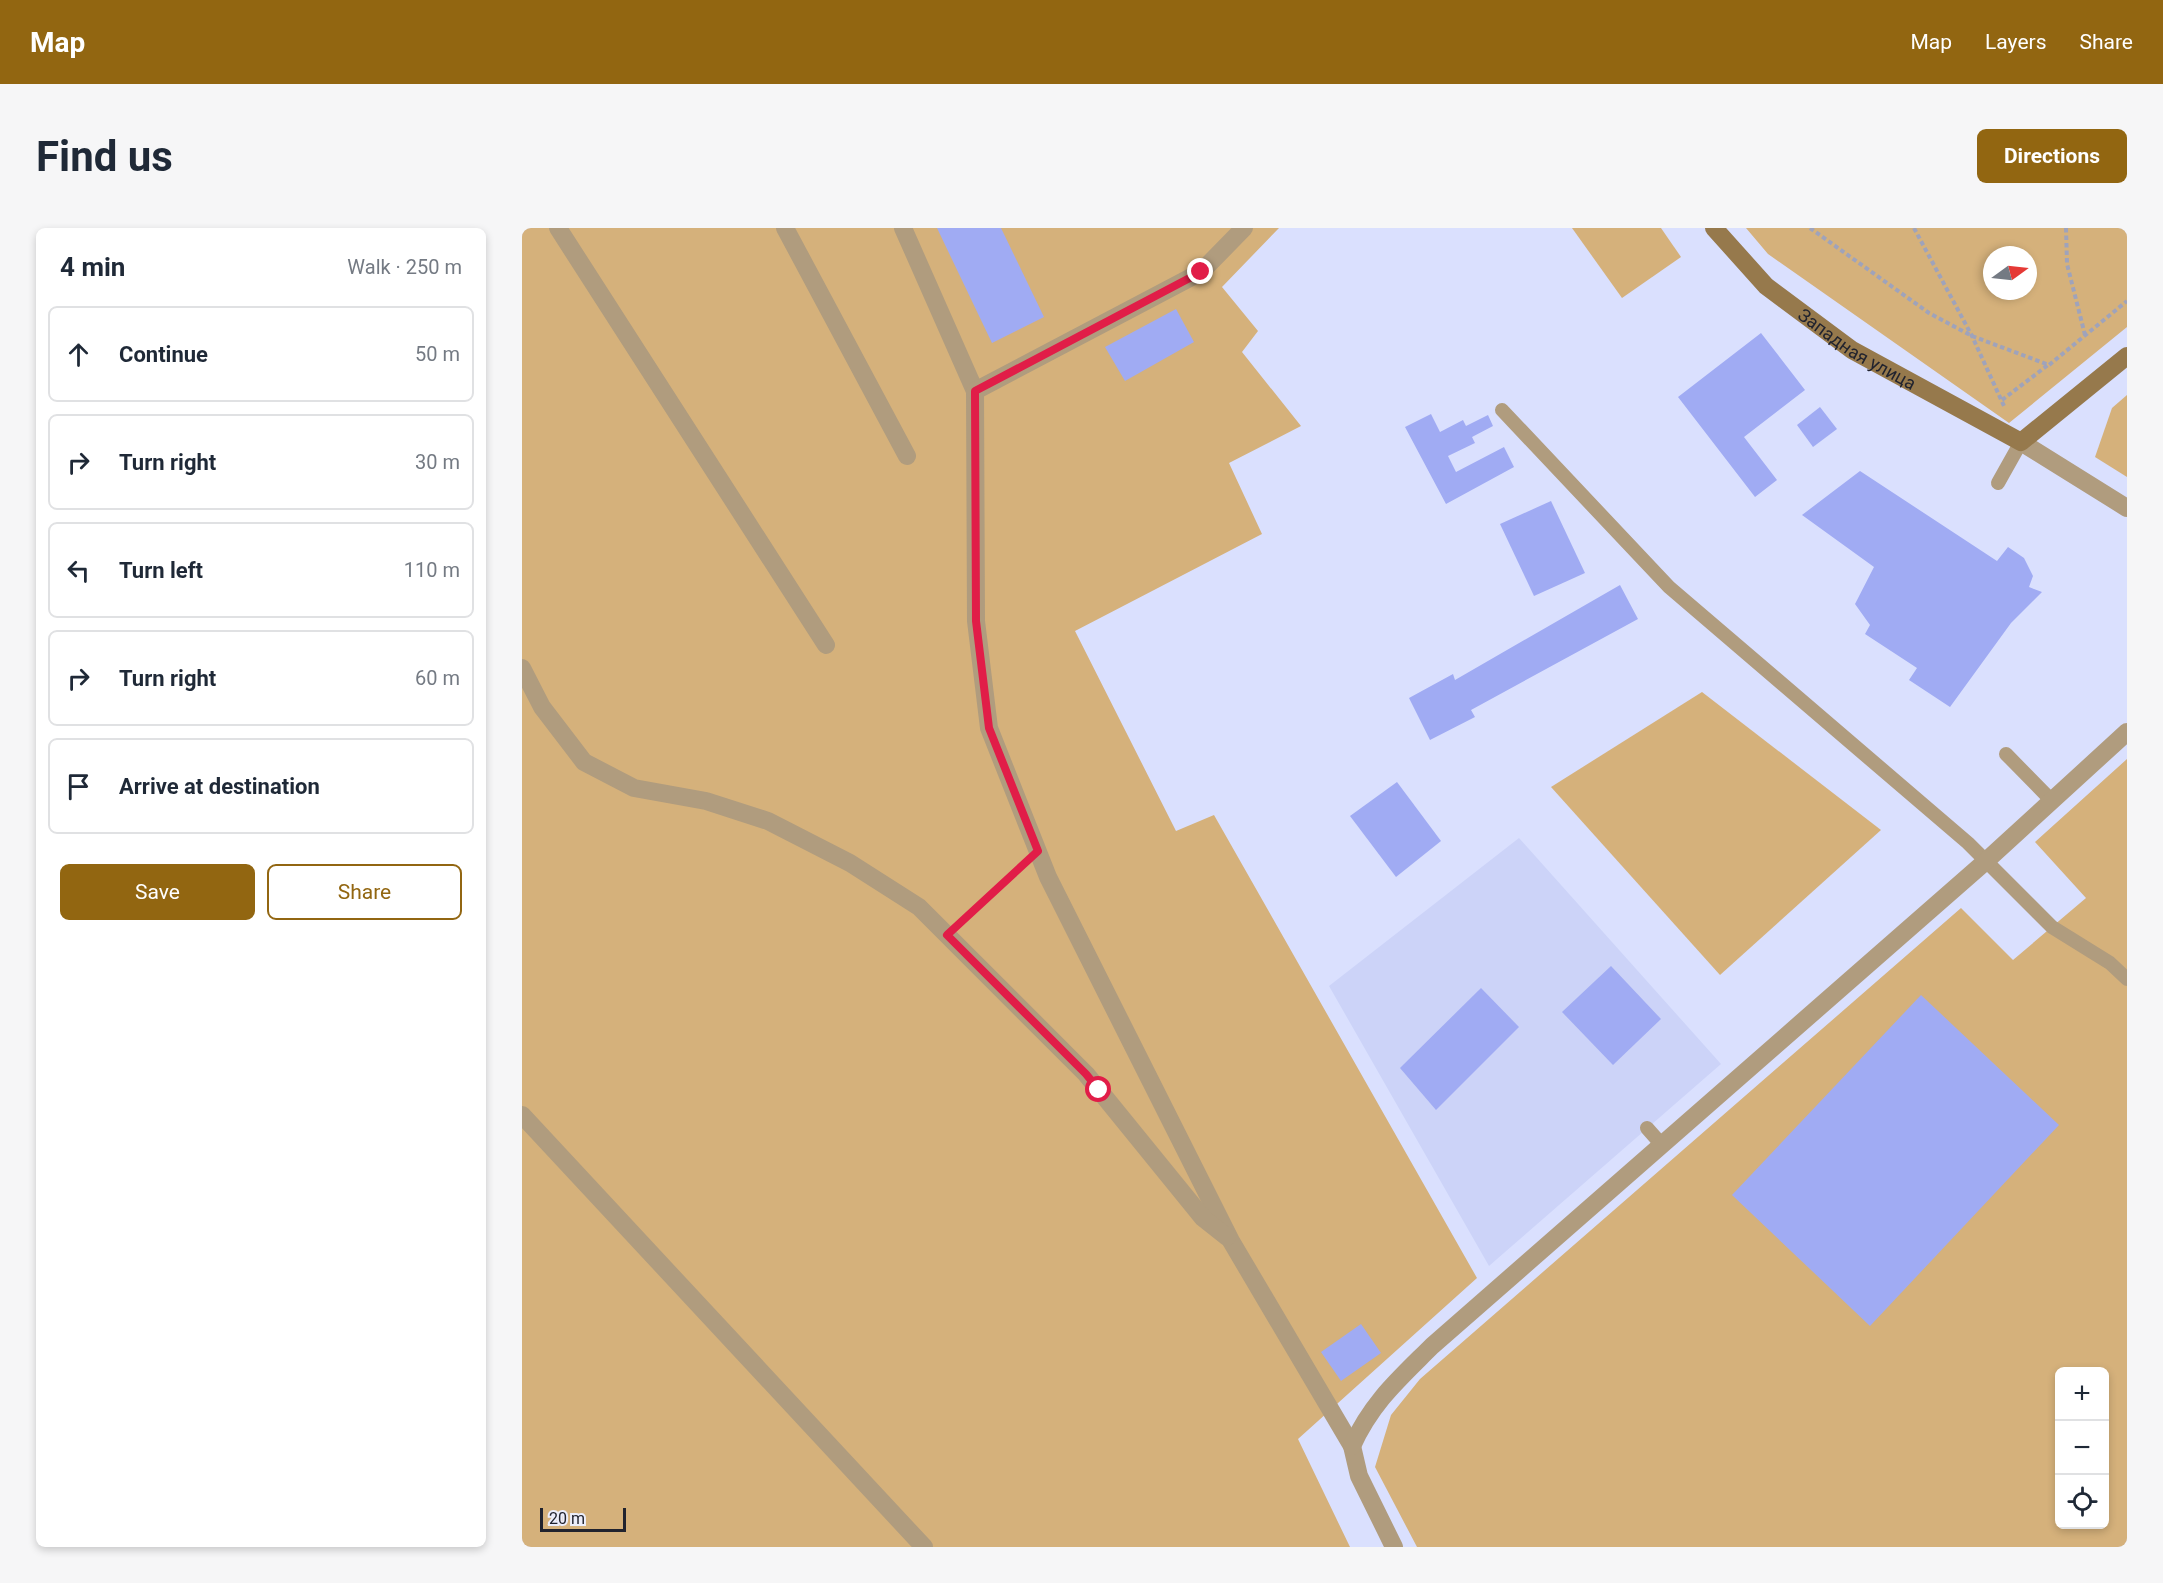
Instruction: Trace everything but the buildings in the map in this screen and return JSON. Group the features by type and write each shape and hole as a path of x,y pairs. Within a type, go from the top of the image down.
{"street":[{"path":"558,228 826,645"},
{"path":"785,228 907,456"},
{"path":"903,228 975,391 976,621 989,728 1048,877 1231,1241 1352,1446 1359,1476 1394,1547"},
{"path":"975,391 1201,272 1244,228"},
{"name":"Западная улица","path":"1713,228 1766,286 1851,350 2021,442"},
{"path":"2127,356 2021,442 2127,508"},
{"path":"522,668 542,707 584,762 634,788 706,801 768,821 850,863 919,907 1086,1074 1203,1218 1231,1241"},
{"path":"1352,1446 1363,1422 1380,1398 1432,1346 1986,861 2127,732"},
{"path":"522,1115 924,1547"}],"lane":[{"path":"1502,410 1669,587 1986,861 2052,927 2110,963 2127,979"},
{"path":"1998,483 2021,442"},
{"path":"2006,754 2052,801"},
{"path":"1647,1128 1662,1145"}],"path":[{"path":"1810,228 1929,313 1972,336 2049,365"},
{"path":"1914,228 1972,336 2021,442"},
{"path":"2066,228 2067,264 2085,335"},
{"path":"2002,400 2127,301"},
{"path":"947,935 1038,851"}],"shaded area":[{"path":"522,228 1279,228 1222,287 1258,331 1242,352 1301,426 1229,463 1262,534 1075,631 1176,831 1214,815 1477,1278 1298,1439 1350,1547 522,1547"},
{"path":"1572,228 1661,228 1681,257 1622,298"},
{"path":"1746,228 2127,228 2127,327 2009,423 1768,254"},
{"path":"2127,395 2127,477 2095,457 2112,408"},
{"path":"1702,692 1881,830 1720,975 1551,787"},
{"path":"2127,759 2127,1547 1417,1547 1375,1467 1391,1415 1420,1379 1961,908 2013,960 2086,898 2035,842"},
{"path":"1519,838 1721,1064 1489,1266 1329,986"}],"route":[{"path":"1099,1090 1086,1074 947,935 1038,851 989,728 976,621 975,391 1201,272"}]}
